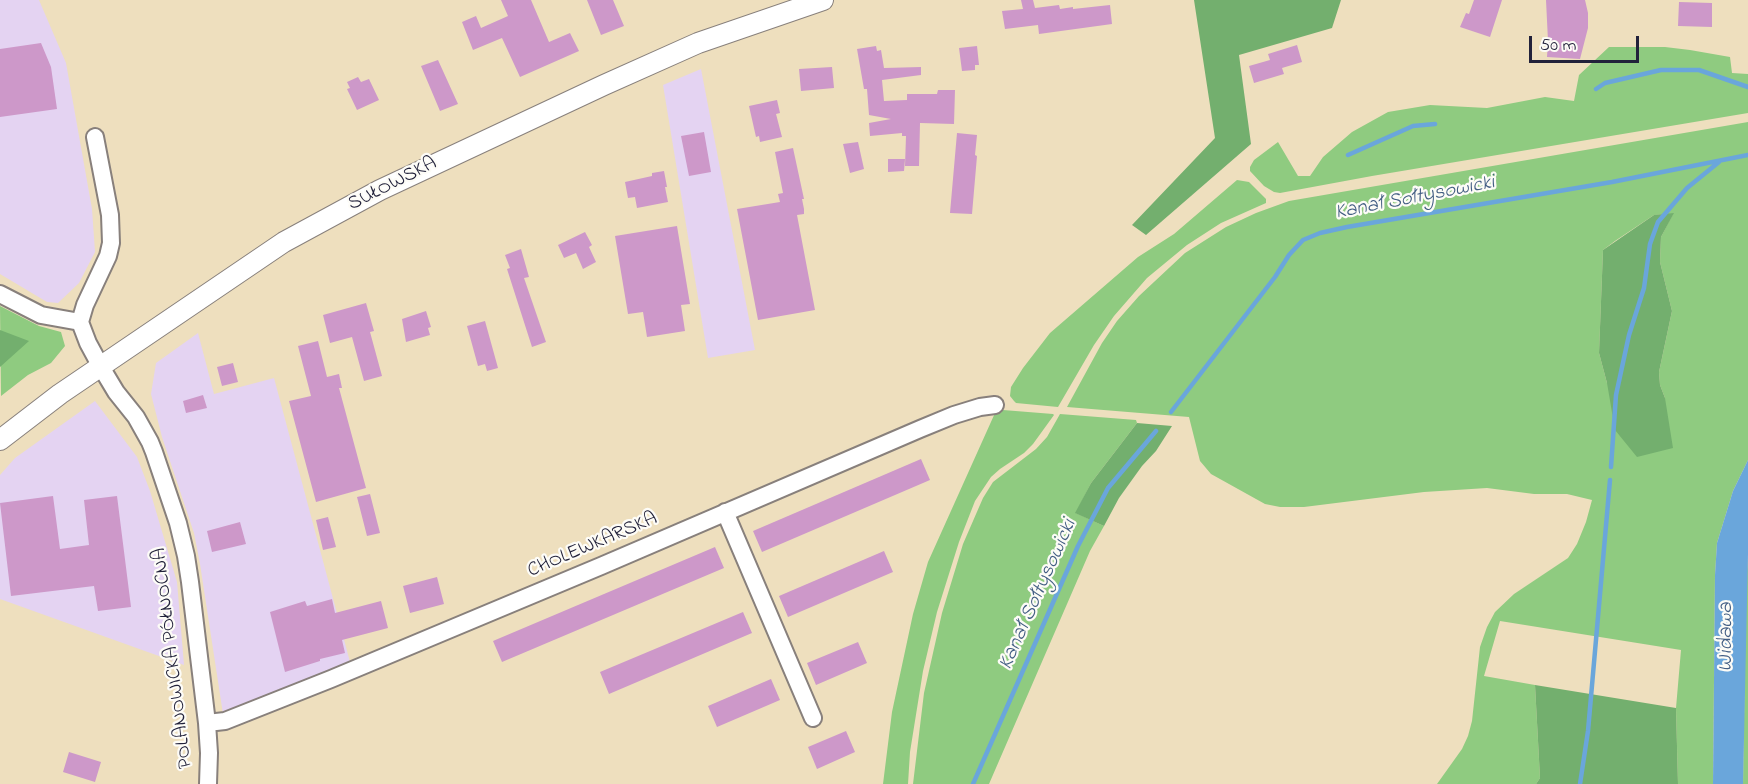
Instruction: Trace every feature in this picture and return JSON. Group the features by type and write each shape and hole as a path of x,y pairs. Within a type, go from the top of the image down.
{"main road":[{"name":"SUŁOWSKA","path":"0,440 60,394 284,242 380,190 698,43 823,0"}],"street":[{"path":"0,294 41,315 80,322 85,305 108,256 111,243 110,215 95,137"},
{"name":"POLANOWICKA PÓŁNOCNA","path":"80,322 101,367 116,392 136,417 150,442 178,523 190,582 207,723 208,784"},
{"name":"CHOLEWKARSKA","path":"207,723 225,721 331,679 937,422 980,407 995,405"},
{"path":"725,512 813,718"}],"shaded area":[{"path":"0,0 39,0 66,63 92,209 95,252 79,283 58,303 47,302 0,274"},
{"path":"701,69 755,350 708,358 663,85"},
{"path":"198,333 214,394 274,378 350,662 223,714 194,533 162,437 151,394 156,363"},
{"path":"95,401 137,457 150,491 177,582 184,665 0,599 0,475 15,458"}],"green space":[{"path":"1194,0 1341,0 1332,28 1239,55 1251,144 1146,235 1132,225 1215,138"},
{"path":"1609,47 1665,47 1730,57 1732,73 1748,74 1748,113 1280,193 1264,186 1250,171 1254,160 1278,142 1298,176 1310,176 1323,157 1352,132 1388,112 1430,105 1487,108 1545,97 1574,101 1579,75"},
{"path":"1748,122 1748,460 1733,491 1717,543 1713,784 1678,784 1676,708 1681,650 1500,621 1484,676 1535,685 1540,778 1536,784 1437,784 1462,749 1468,736 1472,721 1480,647 1495,612 1514,594 1568,558 1577,544 1592,500 1567,494 1534,494 1487,488 1424,492 1304,507 1280,507 1265,504 1211,474 1200,461 1189,417 1067,407 1102,343 1117,321 1139,296 1185,253 1226,227 1289,201","holes":["1673,214 1661,237 1660,262 1672,311 1659,372 1660,385 1665,398 1607,383 1599,353 1603,250 1654,215"]},
{"path":"1237,180 1249,182 1266,199 1266,203 1221,223 1187,245 1147,278 1114,316 1094,345 1058,407 1014,401 1010,396 1011,387 1050,333 1138,257 1174,234"},
{"path":"1674,213 1661,237 1660,262 1672,311 1659,372 1673,448 1637,457 1615,430 1599,353 1603,250 1654,215"},
{"path":"0,306 39,326 61,332 65,346 51,363 28,375 1,396"},
{"path":"0,330 29,341 0,367"},
{"path":"1003,410 1054,415 1024,453 991,477 975,501 959,542 937,612 923,671 910,752 908,784 883,784 892,712 913,614 928,562 995,413"},
{"path":"1060,414 1136,420 1137,423 1091,483 1076,513 1104,526 1090,551 989,784 913,784 924,693 942,613 963,544 983,498 993,482 1036,449 1047,437"},
{"path":"1137,423 1172,426 1156,451 1119,498 1104,526 1075,513 1091,483"},
{"path":"1748,555 1748,784 1743,784 1746,587"},
{"path":"1535,685 1676,708 1678,784 1536,784 1540,778"}],"water":[{"name":"Widawa","path":"1748,460 1743,784 1713,784 1717,543 1733,491"}],"building":[{"path":"501,0 531,0 549,42 570,33 579,51 520,77 502,38 473,50 462,22 476,16 481,28 508,16"},
{"path":"587,0 613,0 624,26 601,35"},
{"path":"1021,0 1033,0 1035,8 1059,5 1060,9 1073,7 1073,9 1110,5 1112,24 1039,34 1038,25 1005,29 1002,11 1023,9"},
{"path":"1474,0 1502,0 1490,37 1460,27 1466,13 1469,14"},
{"path":"1546,0 1585,0 1588,28 1580,59 1547,57"},
{"path":"1679,2 1712,3 1712,27 1678,26"},
{"path":"41,43 51,67 57,109 0,117 0,49"},
{"path":"1297,45 1302,62 1282,68 1284,74 1254,83 1249,66 1270,60 1268,54"},
{"path":"876,46 877,51 881,50 884,68 921,67 921,75 882,80 884,101 907,100 907,94 937,94 938,90 955,90 954,124 920,123 919,166 905,166 906,136 902,136 902,133 870,136 869,123 891,119 869,115 867,89 864,89 857,49"},
{"path":"977,46 979,65 975,65 975,70 962,71 959,48"},
{"path":"438,60 458,104 440,111 421,66"},
{"path":"832,67 834,88 801,91 799,69"},
{"path":"358,77 361,82 369,79 379,100 357,110 347,89 350,88 347,82"},
{"path":"777,100 780,113 776,114 782,137 760,142 759,136 756,137 749,106"},
{"path":"704,132 711,172 689,176 681,136"},
{"path":"957,133 977,135 972,214 950,213"},
{"path":"858,142 864,169 850,173 843,144"},
{"path":"793,148 804,199 802,199 804,214 797,215 815,310 758,320 737,209 780,202 778,194 783,193 775,152"},
{"path":"888,159 905,159 904,171 888,172"},
{"path":"664,171 668,202 637,208 635,197 628,198 625,182"},
{"path":"677,226 690,304 681,305 685,331 647,337 643,312 628,314 615,236"},
{"path":"585,232 592,245 589,247 596,262 583,269 576,253 564,258 558,245"},
{"path":"521,249 529,277 524,278 546,342 532,347 507,269 510,268 505,255"},
{"path":"366,303 374,331 370,332 382,376 364,381 352,337 330,343 323,315"},
{"path":"426,311 431,327 428,328 430,335 406,342 402,319"},
{"path":"485,321 498,368 487,371 485,364 478,366 467,326"},
{"path":"318,341 327,377 339,374 342,388 339,388 366,488 316,502 289,401 311,396 298,346"},
{"path":"233,363 238,382 222,386 217,367"},
{"path":"203,395 207,408 186,413 183,401"},
{"path":"921,459 930,480 762,552 753,531"},
{"path":"370,494 380,533 367,536 357,497"},
{"path":"53,496 60,549 89,545 84,500 117,496 131,607 98,611 94,586 11,596 0,503"},
{"path":"328,517 336,547 323,550 316,520"},
{"path":"240,522 246,544 212,552 207,531"},
{"path":"715,547 724,568 502,662 493,641"},
{"path":"884,551 893,572 788,617 779,596"},
{"path":"437,577 444,604 410,613 403,586"},
{"path":"332,599 335,613 381,601 388,628 342,640 345,653 320,659 320,661 285,672 270,612 305,601 307,606"},
{"path":"743,612 752,633 609,694 600,672"},
{"path":"858,642 867,663 816,685 807,663"},
{"path":"771,679 780,700 717,727 708,706"},
{"path":"846,731 855,752 817,769 808,747"},
{"path":"69,752 101,762 95,782 63,772"}],"waterway":[{"path":"1596,89 1605,83 1661,70 1699,70 1748,87"},
{"path":"1348,155 1413,126 1435,124"},
{"name":"Kanał Sołtysowicki","path":"1171,412 1275,277 1289,255 1303,240 1320,233 1347,227 1612,182 1748,155"},
{"path":"1611,467 1616,395 1629,335 1644,288 1650,244 1658,222 1687,188 1719,162"},
{"name":"Kanał Sołtysowicki","path":"973,784 1078,546 1108,488 1156,431"},
{"path":"1580,784 1588,731 1610,480"}]}
